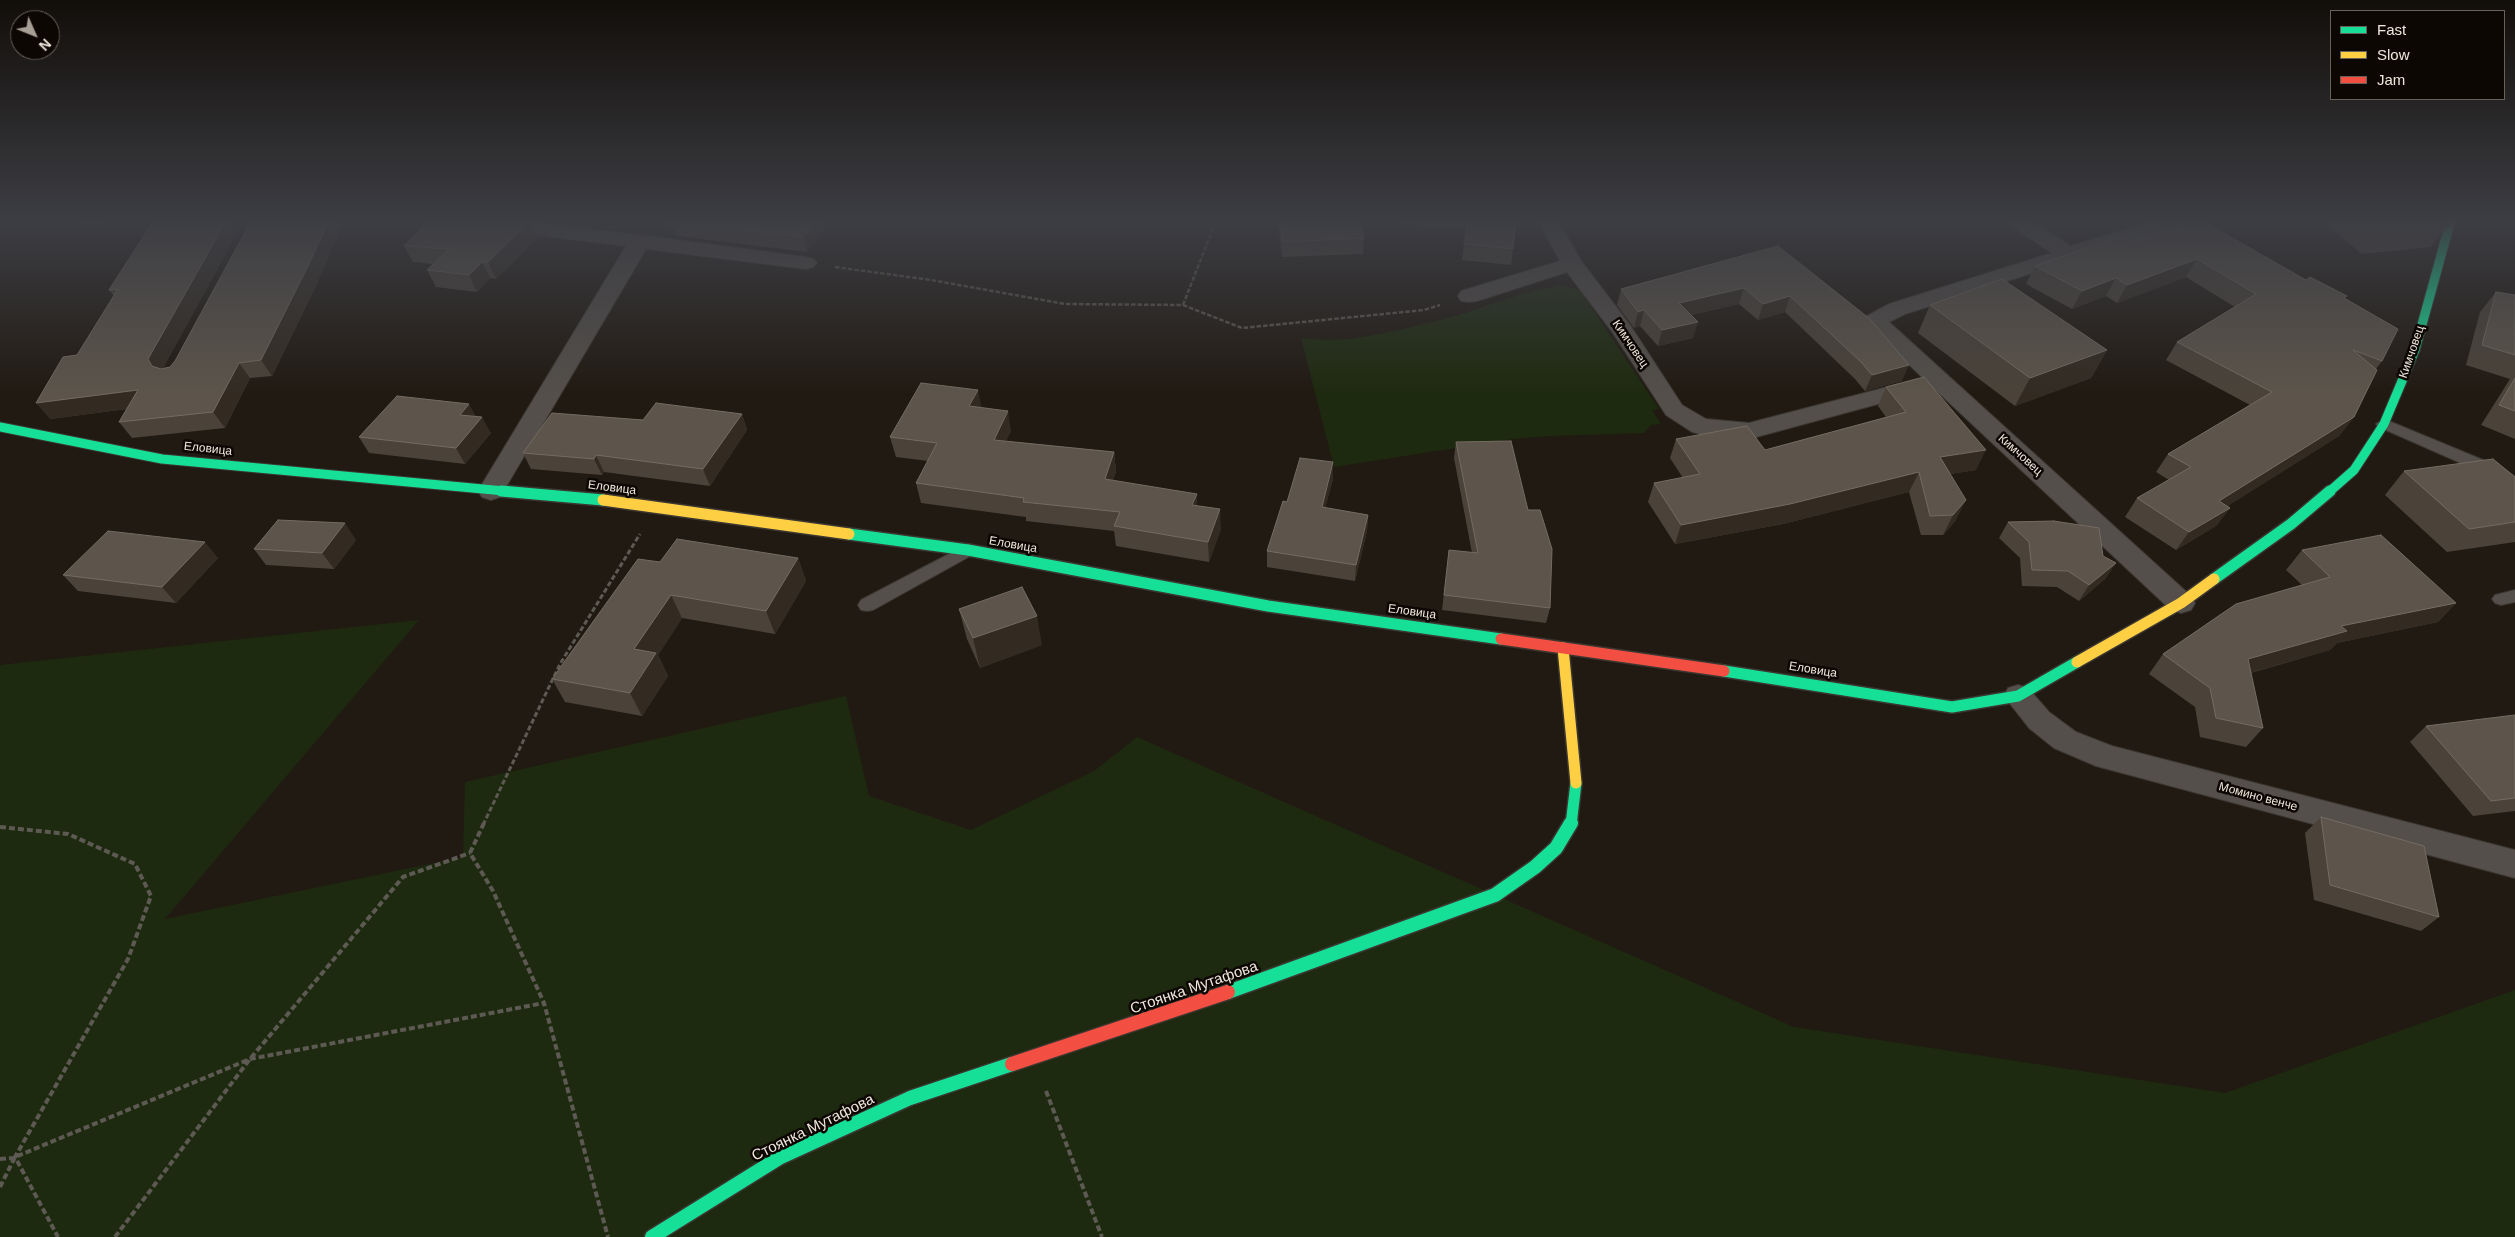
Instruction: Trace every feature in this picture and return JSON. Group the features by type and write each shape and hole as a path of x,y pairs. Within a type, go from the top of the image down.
{"street":[{"path":"491,491 616,281"},
{"path":"1469,296 1518,281"},
{"name":"Кимчовец","path":"1585,281 1622,330 1674,410 1700,426 1749,431 1938,381 2181,603 2291,524 2354,470 2384,424 2416,350 2435,281"},
{"path":"1938,381 1875,321 1897,309 1985,281"},
{"name":"Еловица","path":"0,427 162,459 613,501 968,550 1268,606 1794,680 1952,707 2018,696"},
{"path":"2018,696 2181,603"},
{"name":"Стоянка Мутафова","path":"652,1237 779,1158 910,1098 1254,984 1495,895 1535,867 1556,848 1571,825 1576,782 1563,648"},
{"name":"Момино венче","path":"2018,696 2038,720 2065,740 2107,758 2515,864"}],"lane":[{"path":"2384,424 2494,471 2515,484"},
{"path":"867,605 968,550"}],"path":[{"path":"935,281 1064,304 1183,305 1242,328 1424,310 1469,296"},
{"path":"1183,305 1192,281"},
{"path":"115,1237 250,1059 403,877 470,853 560,664 656,508"},
{"path":"0,827 68,834 135,864 151,896 128,959 0,1187"},
{"path":"470,853 493,891 544,1003 608,1237"},
{"path":"0,1160 15,1158 250,1059 544,1003"},
{"path":"1033,1058 1102,1237"},
{"path":"15,1158 58,1237"}],"green space":[{"path":"1561,285 1580,290 1659,409 1652,410 1661,424 1651,425 1644,433 1513,439 1334,467 1301,338 1323,340 1351,339 1400,330 1459,315 1525,293"},
{"path":"419,620 165,919 463,857 465,782 846,696 869,796 971,830 1094,771 1137,737 1794,1027 2225,1093 2515,990 2515,1237 0,1237 0,665"}],"building":[{"path":"115,281 192,281 148,359 152,366 161,369 170,367 175,361 219,281 301,281 261,360 239,363 213,412 119,422 138,390 36,403 63,357 77,355 118,289 109,290"},
{"path":"1651,281 1822,281 1870,319 1909,365 1872,375 1862,363 1790,296 1763,304 1744,288 1679,303 1698,322 1662,330 1644,310 1638,312 1621,289"},
{"path":"1997,281 2005,281 2107,350 2030,378 1930,305"},
{"path":"2063,281 2109,281 2082,291"},
{"path":"2120,281 2139,281 2127,285"},
{"path":"2234,281 2317,281 2347,296 2344,298 2398,329 2382,361 2353,350 2377,370 2354,417 2219,501 2230,508 2189,532 2137,498 2191,467 2168,454 2272,392 2177,342 2256,294"},
{"path":"2496,292 2515,295 2515,355 2482,345"},
{"path":"1924,377 1986,450 1940,457 1966,500 1953,515 1930,516 1919,472 1790,504 1681,525 1654,483 1700,474 1676,439 1747,426 1765,450 1906,412 1886,387"},
{"path":"2515,378 2515,411 2499,405"},
{"path":"921,383 978,390 969,406 1008,411 994,440 1114,452 1105,479 1197,494 1192,505 1220,509 1208,542 1114,526 1120,512 1023,502 1024,498 916,483 937,443 890,437"},
{"path":"397,396 469,404 460,415 482,417 456,448 359,437"},
{"path":"656,403 742,414 703,469 596,455 594,459 523,453 552,413 643,420"},
{"path":"1511,441 1528,510 1540,510 1552,549 1550,608 1444,595 1449,550 1478,553 1456,442"},
{"path":"1300,458 1333,462 1322,507 1368,515 1356,565 1267,551 1283,501 1287,502"},
{"path":"2493,459 2515,477 2515,522 2469,529 2404,471"},
{"path":"278,520 345,523 322,553 254,549"},
{"path":"2054,521 2099,528 2103,556 2116,563 2089,585 2068,571 2032,570 2029,542 2008,522"},
{"path":"108,531 205,542 162,587 63,575"},
{"path":"2381,535 2456,603 2341,626 2347,631 2248,659 2263,728 2216,718 2210,688 2163,654 2236,604 2330,577 2302,550"},
{"path":"677,539 798,558 766,611 671,595 634,649 656,653 630,693 552,679 638,559 660,562"},
{"path":"1022,587 1037,616 973,638 959,609"},
{"path":"2515,715 2515,798 2491,801 2426,726"},
{"path":"2321,817 2424,846 2439,917 2330,885"}],"traffic: fast":[{"path":"2214,579 2291,524 2354,470 2384,424 2415,350 2434,281"},
{"path":"0,427 162,459 603,500"},
{"path":"849,534 968,550 1268,606 1501,639"},
{"path":"1724,671 1952,707 2018,696 2077,662"},
{"path":"1228,992 1495,895 1535,867 1556,848 1571,825 1576,783"},
{"path":"652,1237 779,1158 910,1098 1012,1064"}],"traffic: slow":[{"path":"603,500 849,534"},
{"path":"2077,662 2181,603 2214,579"},
{"path":"1563,648 1576,783"}],"traffic: jam":[{"path":"1501,639 1724,671"},
{"path":"1012,1064 1228,992"}]}
